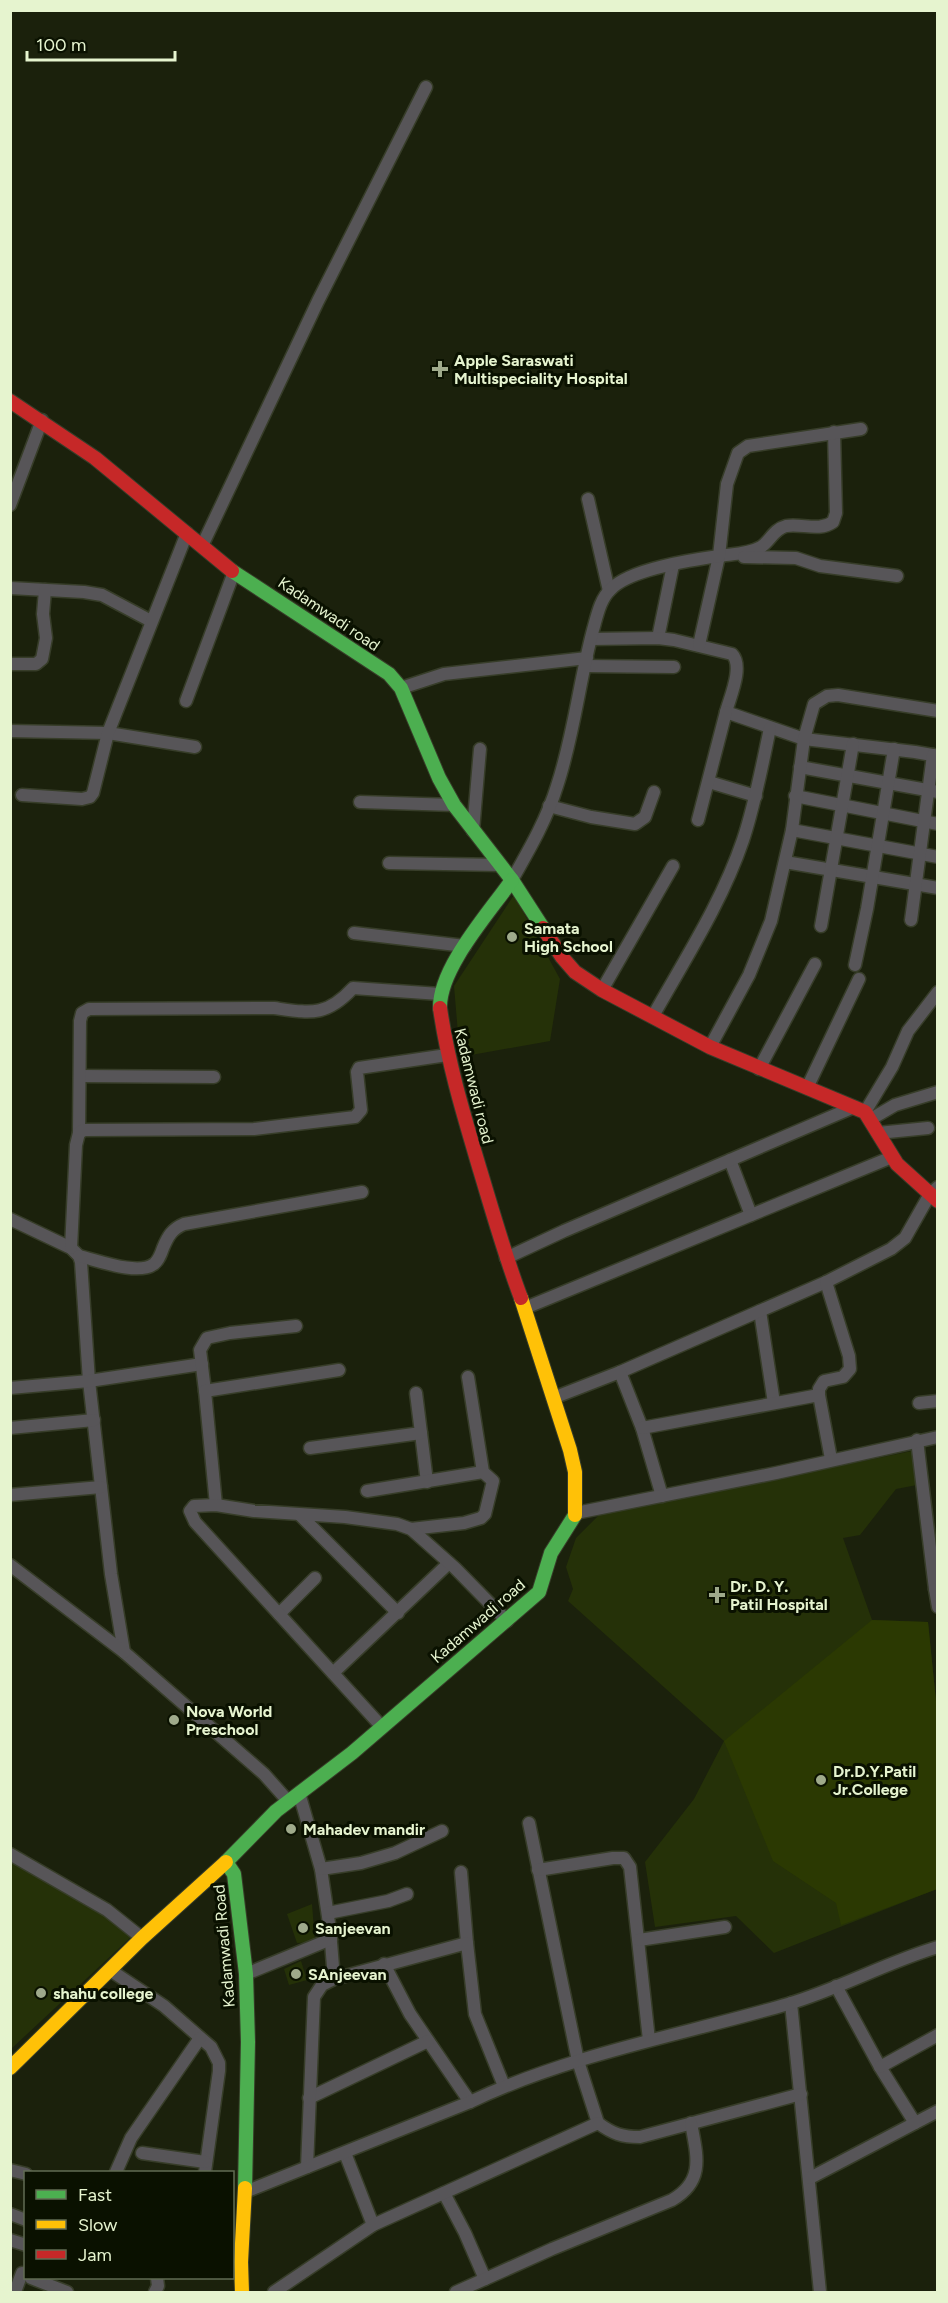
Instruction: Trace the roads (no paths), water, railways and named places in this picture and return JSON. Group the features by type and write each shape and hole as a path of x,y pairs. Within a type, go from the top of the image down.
{"street":[{"path":"202,546 318,301 426,87"},
{"name":"Kadamwadi road","path":"10,401 42,420 120,477 234,572 389,674 400,688 439,778 454,805 512,880 465,946 445,979 440,994 440,1006 447,1055 506,1258 525,1308 575,1472 576,1513 551,1553 538,1592 352,1753 276,1811 226,1862"},
{"path":"10,506 42,420"},
{"path":"699,645 719,556 727,483 738,453 748,446 861,429"},
{"path":"553,1398 620,1372 826,1282 891,1249 905,1238 935,1194 904,1172 863,1113 710,1047 602,990 575,972 562,957 512,880 549,806 566,755 598,612 609,591 630,577 673,565 754,550 762,546 783,527 823,526 833,522 836,513 834,432"},
{"path":"588,499 609,591"},
{"path":"22,795 82,799 90,797 95,787 108,733 187,533"},
{"path":"719,556 796,558 820,566 897,576"},
{"path":"658,638 673,565"},
{"path":"186,701 234,572"},
{"path":"10,588 102,595 151,621"},
{"path":"10,664 36,664 42,659 46,638 43,615 45,590"},
{"path":"591,639 658,638 724,651 735,658 736,674 698,820"},
{"path":"400,688 444,674 586,662 674,668"},
{"path":"710,1047 762,947 771,921 792,830 804,739 811,710 820,699 838,695 938,711"},
{"path":"726,712 804,739 935,756 931,823 921,854 911,920"},
{"path":"653,1016 719,897 743,841 756,796 770,728"},
{"path":"10,731 108,733 195,747"},
{"path":"822,926 853,744"},
{"path":"473,831 480,749"},
{"path":"855,965 894,749"},
{"path":"800,767 933,791"},
{"path":"708,782 756,796"},
{"path":"549,806 591,818 635,824 642,822 645,817 654,792"},
{"path":"795,796 931,823"},
{"path":"360,802 454,805"},
{"path":"792,830 938,857"},
{"path":"785,862 938,888"},
{"path":"389,863 501,865"},
{"path":"602,990 673,866"},
{"path":"354,933 465,946"},
{"path":"759,1069 815,964"},
{"path":"807,1088 859,980"},
{"path":"124,1652 101,1488 89,1381 82,1273 75,1252 76,1145 79,1133 82,1012 89,1009 326,1010 353,988 440,994"},
{"path":"863,1113 892,1067 908,1031 938,992"},
{"path":"79,1133 90,1129 254,1129 355,1117 361,1110 357,1072 359,1068 447,1055"},
{"path":"80,1076 214,1077"},
{"path":"506,1258 730,1160 863,1113 938,1092"},
{"path":"878,1133 928,1128"},
{"path":"525,1308 892,1157"},
{"path":"730,1160 751,1215"},
{"path":"10,1219 75,1252 136,1269 154,1264 160,1257 170,1233 184,1224 362,1192"},
{"path":"826,1282 849,1356 850,1369 843,1377 824,1381 819,1389 831,1459"},
{"path":"760,1311 774,1403"},
{"path":"216,1505 200,1350 207,1338 230,1333 296,1326"},
{"path":"10,1388 89,1381 202,1364"},
{"path":"206,1391 339,1370"},
{"path":"620,1372 642,1428 662,1496"},
{"path":"382,1727 191,1517 190,1511 194,1506 216,1505 254,1511 385,1522 411,1529 464,1523 481,1518 485,1514 493,1481 483,1472 468,1377"},
{"path":"416,1392 427,1482"},
{"path":"642,1428 819,1395"},
{"path":"919,1403 938,1401"},
{"path":"10,1428 94,1420"},
{"path":"310,1448 421,1433"},
{"path":"576,1513 776,1473 938,1437"},
{"path":"917,1440 938,1608"},
{"path":"367,1491 483,1472"},
{"path":"10,1495 101,1488"},
{"path":"924,1493 938,1493"},
{"path":"300,1515 399,1613"},
{"path":"411,1529 507,1621"},
{"path":"333,1673 399,1613 449,1563"},
{"path":"10,1565 124,1652 264,1774 294,1797 321,1869 334,1979"},
{"path":"279,1614 315,1578"},
{"path":"529,1823 578,2061 598,2123 613,2134 640,2137 801,2094"},
{"path":"321,1869 361,1863 395,1853 442,1831"},
{"path":"10,1854 107,1910 142,1938"},
{"path":"538,1870 613,1858 624,1858 630,1867 649,2040"},
{"name":"Kadamwadi Road","path":"10,2068 142,1938 226,1862 234,1874 246,1974 248,2083 245,2192 237,2262 242,2292"},
{"path":"461,1872 475,2014 504,2086"},
{"path":"328,1913 388,1901 407,1894"},
{"path":"639,1940 725,1927"},
{"path":"246,1974 331,1939"},
{"path":"307,2167 314,1997 322,1985 334,1979 384,1964 467,1943"},
{"path":"245,2192 470,2102 504,2086 649,2040 791,2003 938,1947"},
{"path":"384,1964 410,2014 470,2102"},
{"path":"110,1970 164,2006 211,2047 219,2063 205,2167 142,2153"},
{"path":"836,1986 880,2067 915,2123"},
{"path":"791,2003 820,2292"},
{"path":"880,2067 938,2035"},
{"path":"116,2171 131,2138 200,2038"},
{"path":"309,2098 428,2041"},
{"path":"810,2178 938,2111"},
{"path":"274,2292 373,2225 598,2123"},
{"path":"456,2292 672,2200 687,2191 697,2166 691,2123"},
{"path":"345,2153 373,2225"},
{"path":"444,2193 485,2279"},
{"path":"15,2292 22,2273"},
{"path":"36,2279 67,2292"}],"place":[{"name":"Apple Saraswati Multispeciality Hospital","path":"440,369"},
{"name":"Samata High School","path":"512,937"},
{"name":"Dr. D. Y. Patil Hospital","path":"717,1595"},
{"name":"Nova World Preschool","path":"174,1720"},
{"name":"Dr.D.Y.Patil Jr.College","path":"821,1780"},
{"name":"Mahadev mandir","path":"291,1829"},
{"name":"Sanjeevan","path":"303,1928"},
{"name":"SAnjeevan","path":"296,1974"},
{"name":"shahu college","path":"41,1993"}]}
